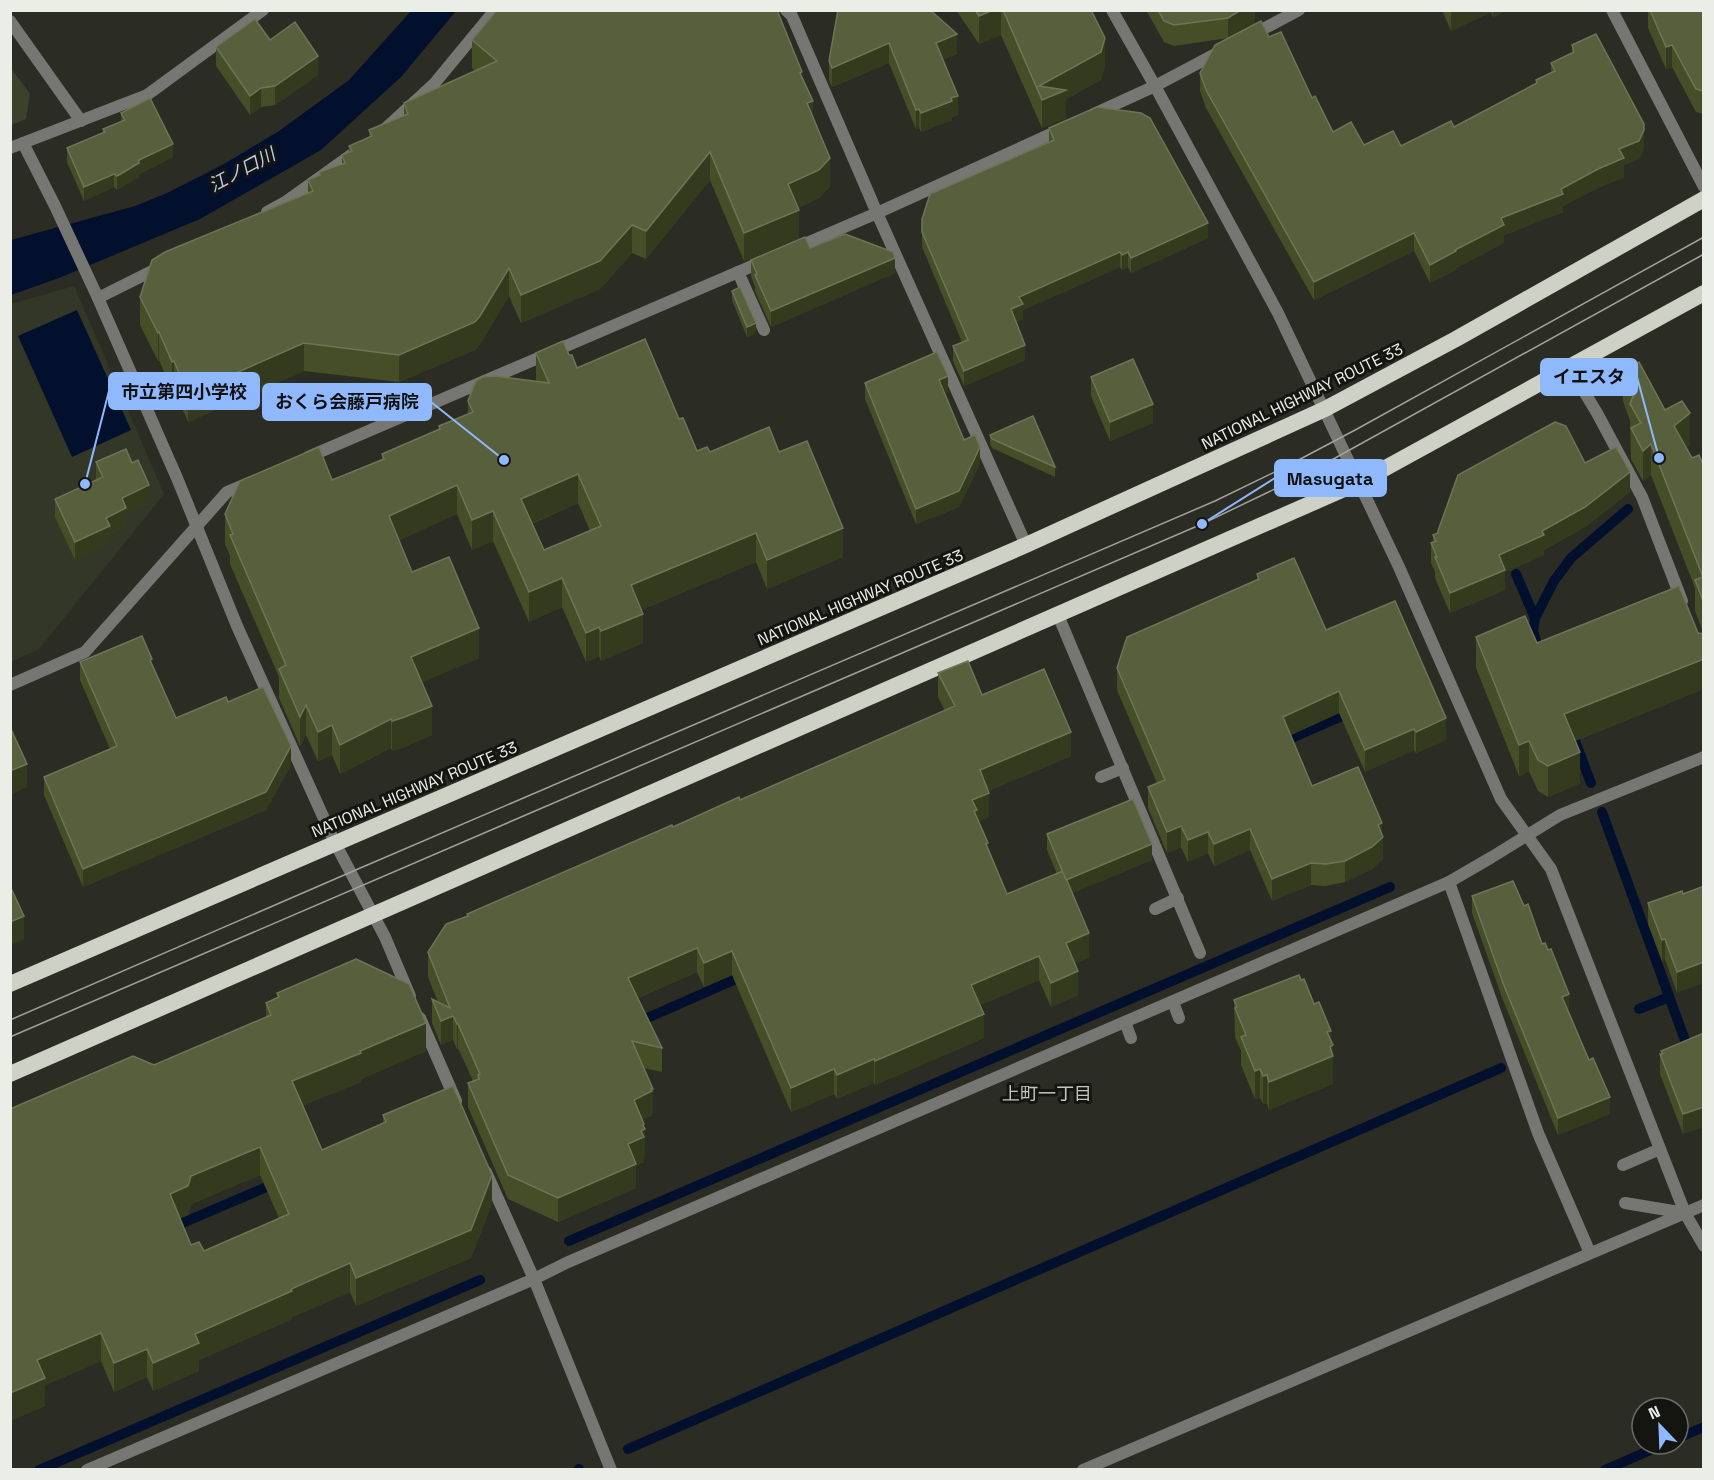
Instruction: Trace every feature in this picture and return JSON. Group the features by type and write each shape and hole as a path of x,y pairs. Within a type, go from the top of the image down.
{"highway":[{"name":"NATIONAL HIGHWAY ROUTE 33","path":"10,984 1026,545 1325,409 1456,339 1704,199"},
{"path":"10,1074 1360,482 1704,293"}],"street":[{"path":"10,148 147,95 263,10"},
{"path":"257,218 296,195 389,126 434,84 495,10"},
{"path":"1112,10 1278,313 1400,567 1501,799 1551,869 1685,1213 1704,1246"},
{"path":"292,464 877,213 1155,86 1299,10"},
{"path":"1612,10 1704,187"},
{"path":"793,12 877,213 1026,545"},
{"path":"10,21 81,121"},
{"path":"23,143 98,298 197,524 237,626 335,843 385,937 459,1109"},
{"path":"98,298 177,259"},
{"path":"738,272 764,330"},
{"path":"1570,368 1642,497 1687,615"},
{"path":"10,685 85,652 227,492 259,478"},
{"path":"1058,615 1200,952"},
{"path":"87,1470 534,1280 566,1263 1449,882 1560,815 1704,757"},
{"path":"1101,777 1123,768"},
{"path":"1449,882 1538,1133 1590,1253"},
{"path":"1155,909 1178,898"},
{"path":"1173,1002 1179,1018"},
{"path":"1125,1022 1131,1038"},
{"path":"1623,1165 1660,1149"},
{"path":"483,1163 534,1280 611,1470"},
{"path":"1625,1203 1685,1213"},
{"path":"1083,1470 1704,1204"}],"shaded area":[{"path":"10,67 30,94 26,119 11,125"},
{"path":"74,286 164,494 39,649 11,662 11,304"}],"water":[{"name":"江ノ口川","path":"411,11 456,11 401,77 321,150 200,219 59,278 11,295 11,240 135,206 167,193 224,164 279,131 349,80"},
{"path":"77,310 131,430 72,457 18,336"}],"building":[{"path":"497,10 777,10 813,101 807,103 830,158 819,170 788,184 799,210 744,233 710,152 646,231 632,225 600,261 521,295 509,268 475,322 399,355 304,343 188,394 174,361 172,362 140,297 152,260 165,252 313,191 308,180 320,175 319,172 345,163 342,155 352,151 349,146 372,136 369,130 408,114 404,103 497,61 472,40"},
{"path":"838,10 930,10 957,34 936,43 958,96 951,98 952,101 921,113 919,109 916,110 889,43 832,68 829,61"},
{"path":"975,10 993,10 979,16"},
{"path":"1003,10 1091,10 1105,38 1101,52 1039,86 1066,90 1042,100"},
{"path":"1158,10 1241,10 1228,18 1174,25 1164,21"},
{"path":"1650,10 1704,10 1704,91 1696,89 1672,45 1666,47"},
{"path":"255,19 270,40 295,22 318,56 275,86 261,88 250,96 216,47"},
{"path":"1261,21 1269,37 1281,32 1312,98 1315,96 1333,132 1351,122 1364,145 1393,131 1401,146 1451,121 1454,127 1537,83 1536,80 1555,71 1551,63 1574,52 1572,45 1596,34 1644,124 1644,130 1639,141 1619,149 1624,158 1561,189 1563,194 1501,218 1504,225 1430,265 1414,233 1314,282 1206,90 1200,73 1215,45"},
{"path":"150,98 173,144 139,160 139,163 117,176 114,174 84,187 67,148 105,132 103,129 125,120 121,113"},
{"path":"1097,107 1141,113 1150,118 1208,223 1131,258 1128,252 1122,255 1120,252 1019,297 1023,304 1011,309 1025,345 964,371 953,346 968,340 922,232 922,219 930,194 1054,140 1049,128"},
{"path":"845,234 893,252 895,258 771,311 751,260 805,237 810,248"},
{"path":"740,287 756,323 747,327 732,291"},
{"path":"645,339 679,419 683,418 697,451 707,447 710,452 769,427 779,452 807,441 843,528 767,560 756,533 631,585 643,614 601,631 599,627 586,633 562,578 529,592 493,511 472,520 457,485 389,516 412,572 449,557 479,628 411,657 432,706 402,718 392,721 391,719 340,745 332,725 318,732 306,705 300,717 279,669 286,665 230,535 233,534 225,514 240,481 319,447 332,480 384,459 382,454 473,412 468,401 477,380 483,377 495,376 549,383 536,353 563,341 577,368","holes":["578,474 601,526 544,550 521,499"]},
{"path":"937,352 948,376 939,380 964,440 975,435 980,447 959,491 916,509 865,383"},
{"path":"1133,359 1153,404 1110,422 1091,377"},
{"path":"1639,362 1665,410 1682,401 1690,413 1674,426 1692,458 1699,455 1704,467 1704,603 1695,580 1703,577 1651,444 1643,451 1631,428 1641,423 1630,404 1633,396 1623,370"},
{"path":"1033,416 1055,467 992,439 990,435"},
{"path":"1555,422 1566,426 1585,463 1616,447 1630,472 1585,507 1542,531 1544,535 1499,555 1505,570 1450,593 1431,543 1436,541 1433,535 1438,533 1458,475"},
{"path":"126,449 132,463 138,460 149,485 122,498 126,508 106,518 110,526 75,542 55,499 103,477 96,462"},
{"path":"1294,558 1326,630 1395,601 1446,718 1416,732 1414,729 1365,750 1339,691 1283,717 1312,786 1358,767 1382,823 1378,825 1383,837 1372,847 1345,861 1326,864 1311,863 1272,879 1250,829 1214,844 1208,832 1188,840 1181,826 1167,832 1148,787 1165,780 1117,668 1127,637 1259,579 1257,574"},
{"path":"1679,586 1698,633 1704,634 1704,659 1564,714 1580,752 1548,766 1538,760 1529,741 1519,745 1476,637 1525,616 1537,643"},
{"path":"142,636 152,659 150,660 176,718 226,697 228,702 263,687 291,746 266,792 83,869 44,777 117,746 80,662"},
{"path":"968,661 982,695 1044,669 1071,732 980,770 989,793 972,800 977,810 974,811 988,843 986,844 1007,894 1063,871 1089,933 1066,943 1078,971 1051,983 1039,956 971,985 984,1014 875,1061 874,1059 837,1075 834,1069 791,1088 732,951 704,963 697,948 628,978 662,1048 632,1041 653,1089 634,1100 645,1129 641,1131 644,1137 628,1144 636,1164 558,1198 508,1175 468,1083 479,1079 480,1074 453,1016 441,1021 432,999 450,1008 428,952 446,924 672,825 673,827 739,797 740,800 955,706 938,673"},
{"path":"10,727 27,764 10,771"},
{"path":"1133,799 1152,844 1066,880 1047,834"},
{"path":"1513,881 1524,906 1528,904 1542,944 1545,943 1548,950 1551,949 1569,994 1562,997 1589,1060 1593,1058 1610,1097 1558,1118 1503,983 1472,896"},
{"path":"10,886 24,916 10,922"},
{"path":"1704,886 1704,962 1677,972 1648,903"},
{"path":"356,959 409,984 426,1023 292,1081 322,1150 386,1122 383,1115 453,1086 492,1175 471,1230 356,1278 350,1263 195,1334 199,1343 153,1363 147,1349 114,1363 101,1333 37,1360 45,1378 10,1393 10,1109 133,1056 154,1065 271,1015 266,1003 279,997 277,993","holes":["260,1147 289,1214 204,1251 199,1242 191,1245 170,1194 188,1186 191,1176"]},
{"path":"1299,975 1301,980 1304,979 1314,1004 1319,1002 1331,1031 1327,1032 1333,1045 1330,1047 1333,1056 1269,1082 1267,1075 1263,1076 1260,1069 1255,1071 1241,1037 1246,1035 1234,1000"},
{"path":"1704,1033 1704,1107 1683,1114 1660,1054 1663,1054 1661,1051"}],"waterway":[{"path":"1538,648 1533,631 1535,618 1554,581 1571,558 1628,509"},
{"path":"1516,574 1535,618"},
{"path":"1280,743 1354,711"},
{"path":"1575,741 1591,783"},
{"path":"1602,812 1690,1054"},
{"path":"569,1241 1390,887"},
{"path":"636,1023 745,975"},
{"path":"1639,1009 1669,997"},
{"path":"628,1449 1501,1068"},
{"path":"171,1228 278,1182"},
{"path":"39,1470 480,1280"},
{"path":"1690,1433 1704,1427"},
{"path":"1605,1470 1637,1456"}],"tram line":[{"path":"10,1020 1215,501 1357,429 1704,237"},
{"path":"10,1037 1202,524 1308,473 1704,254"}],"place":[{"name":"イエスタ","path":"1659,458"},
{"name":"おくら会藤戸病院","path":"504,460"},
{"name":"市立第四小学校","path":"85,484"},
{"name":"Masugata","path":"1202,524"}],"district":[{"name":"上町一丁目","path":"1047,1094"}]}
